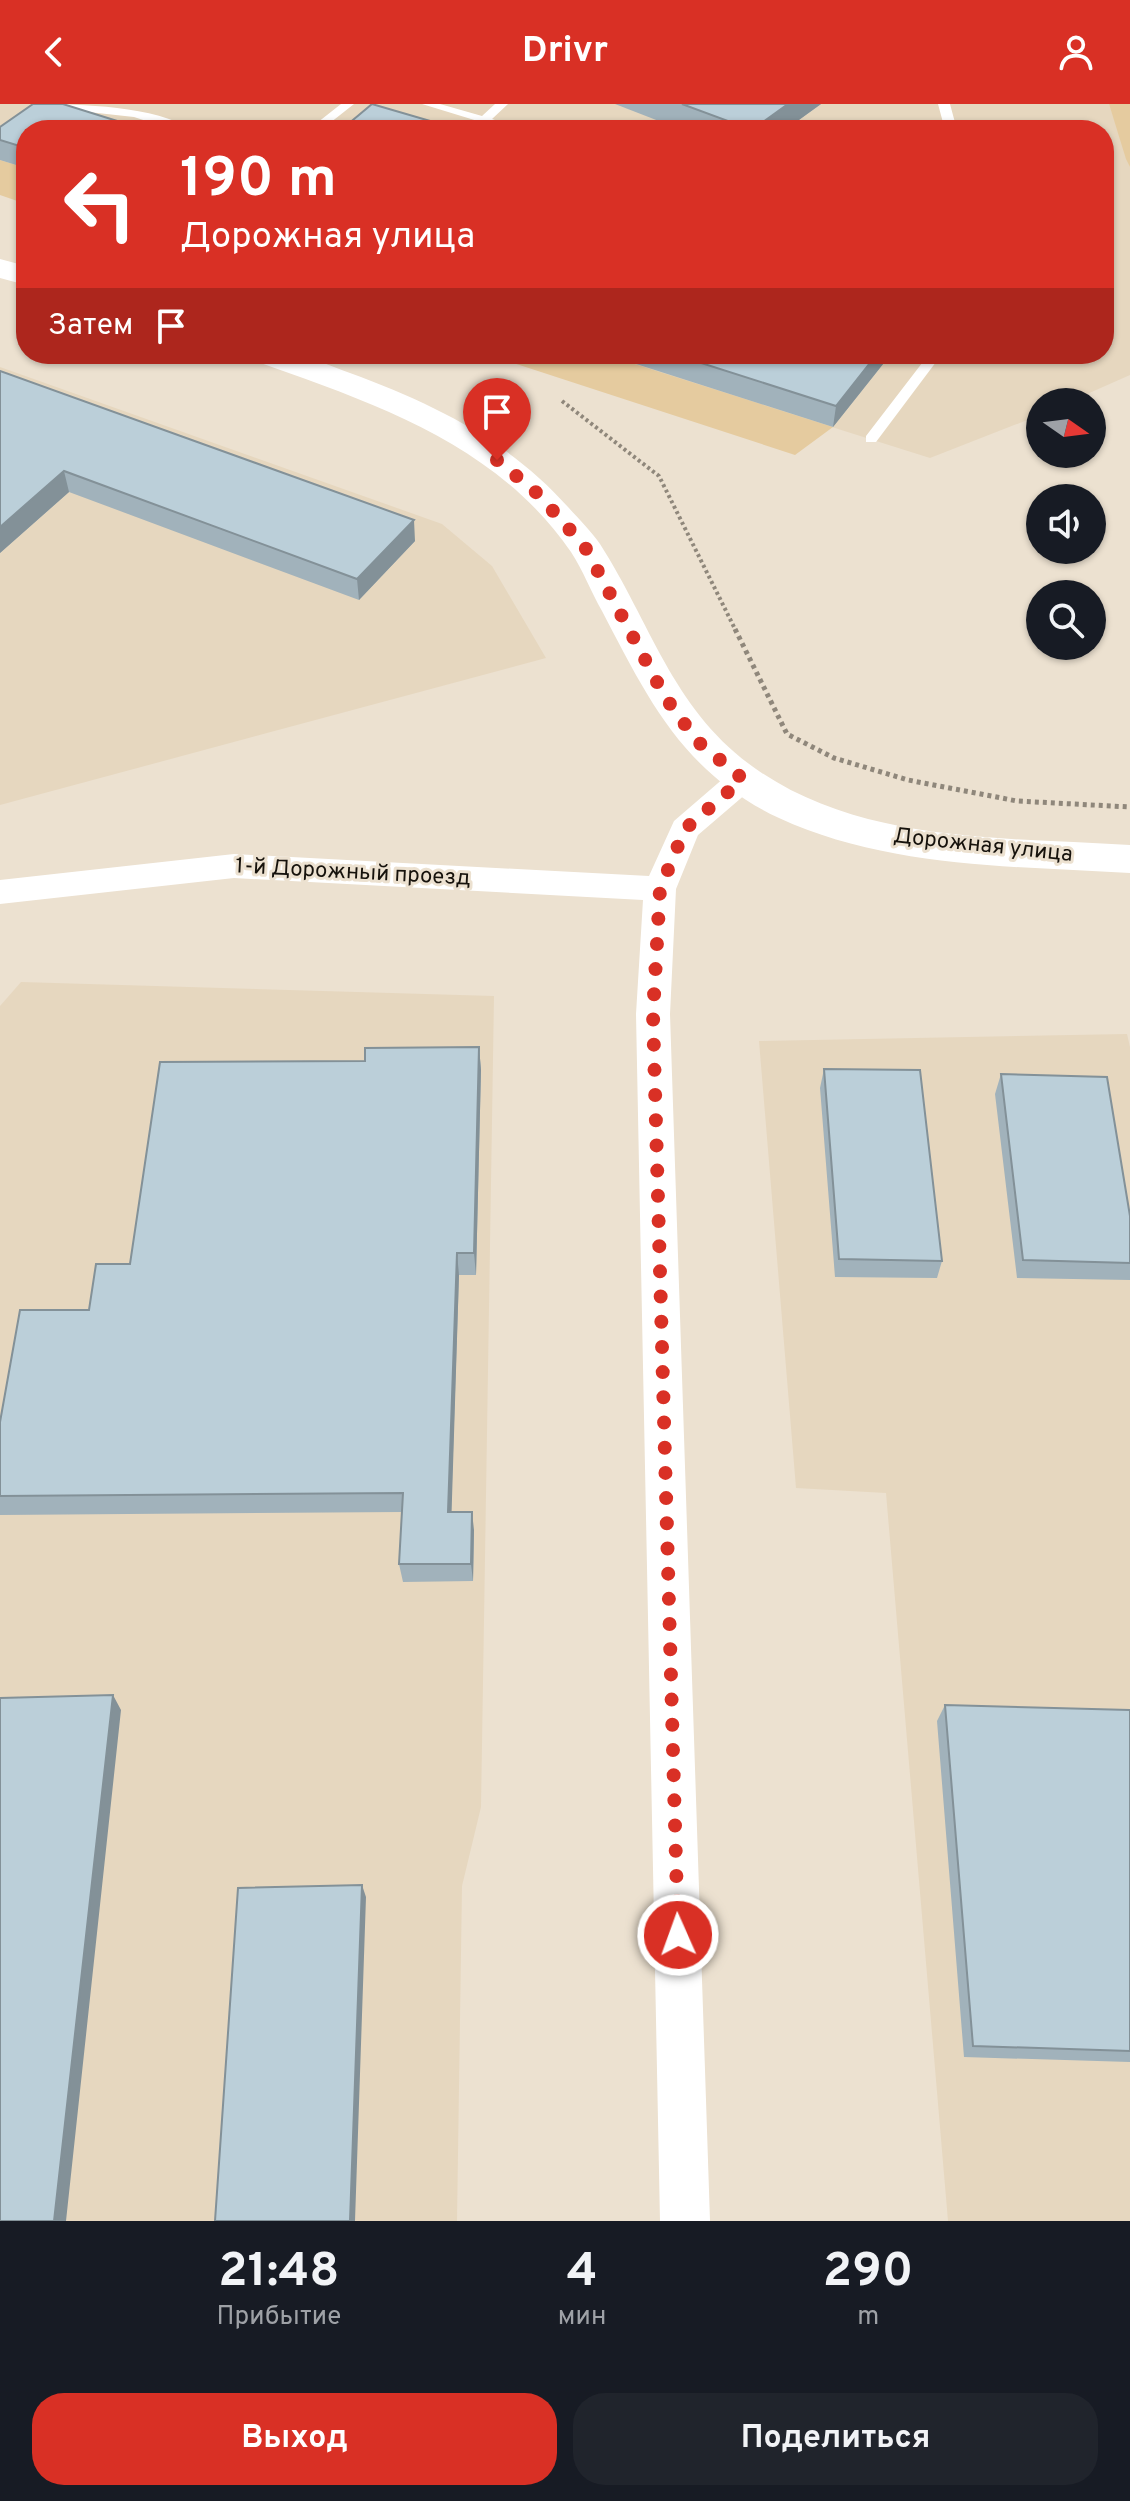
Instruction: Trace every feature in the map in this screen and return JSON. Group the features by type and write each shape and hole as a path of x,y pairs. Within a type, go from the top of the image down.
{"main road":[{"name":"Дорожная улица","path":"294,364 394,400 477,443 538,494 585,547 665,697 697,741 743,779 792,808 866,834 966,849 1130,859"}],"street":[{"path":"685,2221 653,1014 660,889 685,829 743,779"},
{"name":"1-й Дорожный проезд","path":"0,892 234,866 660,889"}],"lane":[{"path":"43,104 135,114 154,120"},
{"path":"327,120 348,104"},
{"path":"428,104 484,120 502,104"},
{"path":"871,439 928,364"}],"path":[{"path":"562,401 659,476 787,734 834,758 908,780 1017,801 1130,807"}],"shaded area":[{"path":"0,104 1109,104 1130,167 1130,375 1101,388 1026,388 1026,420 930,458 632,364 1114,364 1114,120 16,120 16,166 0,160"},
{"path":"1109,104 1130,104 1130,167 1126,159"},
{"path":"0,160 16,165 16,201 0,195"},
{"path":"517,364 635,364 833,427 795,455"},
{"path":"0,367 442,524 492,566 546,658 0,805"},
{"path":"21,982 494,996 481,1807 462,1886 457,2221 0,2221 0,1006"},
{"path":"1127,1034 1130,1047 1130,2221 948,2221 886,1493 796,1488 759,1041"}],"building":[{"path":"33,104 63,104 114,120 16,120 16,145 0,140 0,127"},
{"path":"372,104 427,120 353,120"},
{"path":"682,104 788,104 766,120 725,120"},
{"path":"704,364 869,364 836,406"},
{"path":"0,371 414,520 357,579 64,471 0,527"},
{"path":"479,1047 474,1253 457,1253 448,1512 472,1512 471,1564 399,1564 403,1493 0,1496 0,1422 20,1310 89,1310 96,1264 130,1264 160,1062 365,1061 365,1048"},
{"path":"824,1069 920,1070 942,1261 839,1259"},
{"path":"1001,1074 1107,1077 1130,1216 1130,1263 1023,1260"},
{"path":"113,1695 54,2221 0,2221 0,1698"},
{"path":"945,1705 1130,1710 1130,2051 973,2046"},
{"path":"362,1885 350,2221 215,2221 238,1888"}],"route":[{"path":"497,460 538,494 585,547 665,697 697,741 743,779 685,829 660,889 658,920 653,1014 678,1935"}]}
